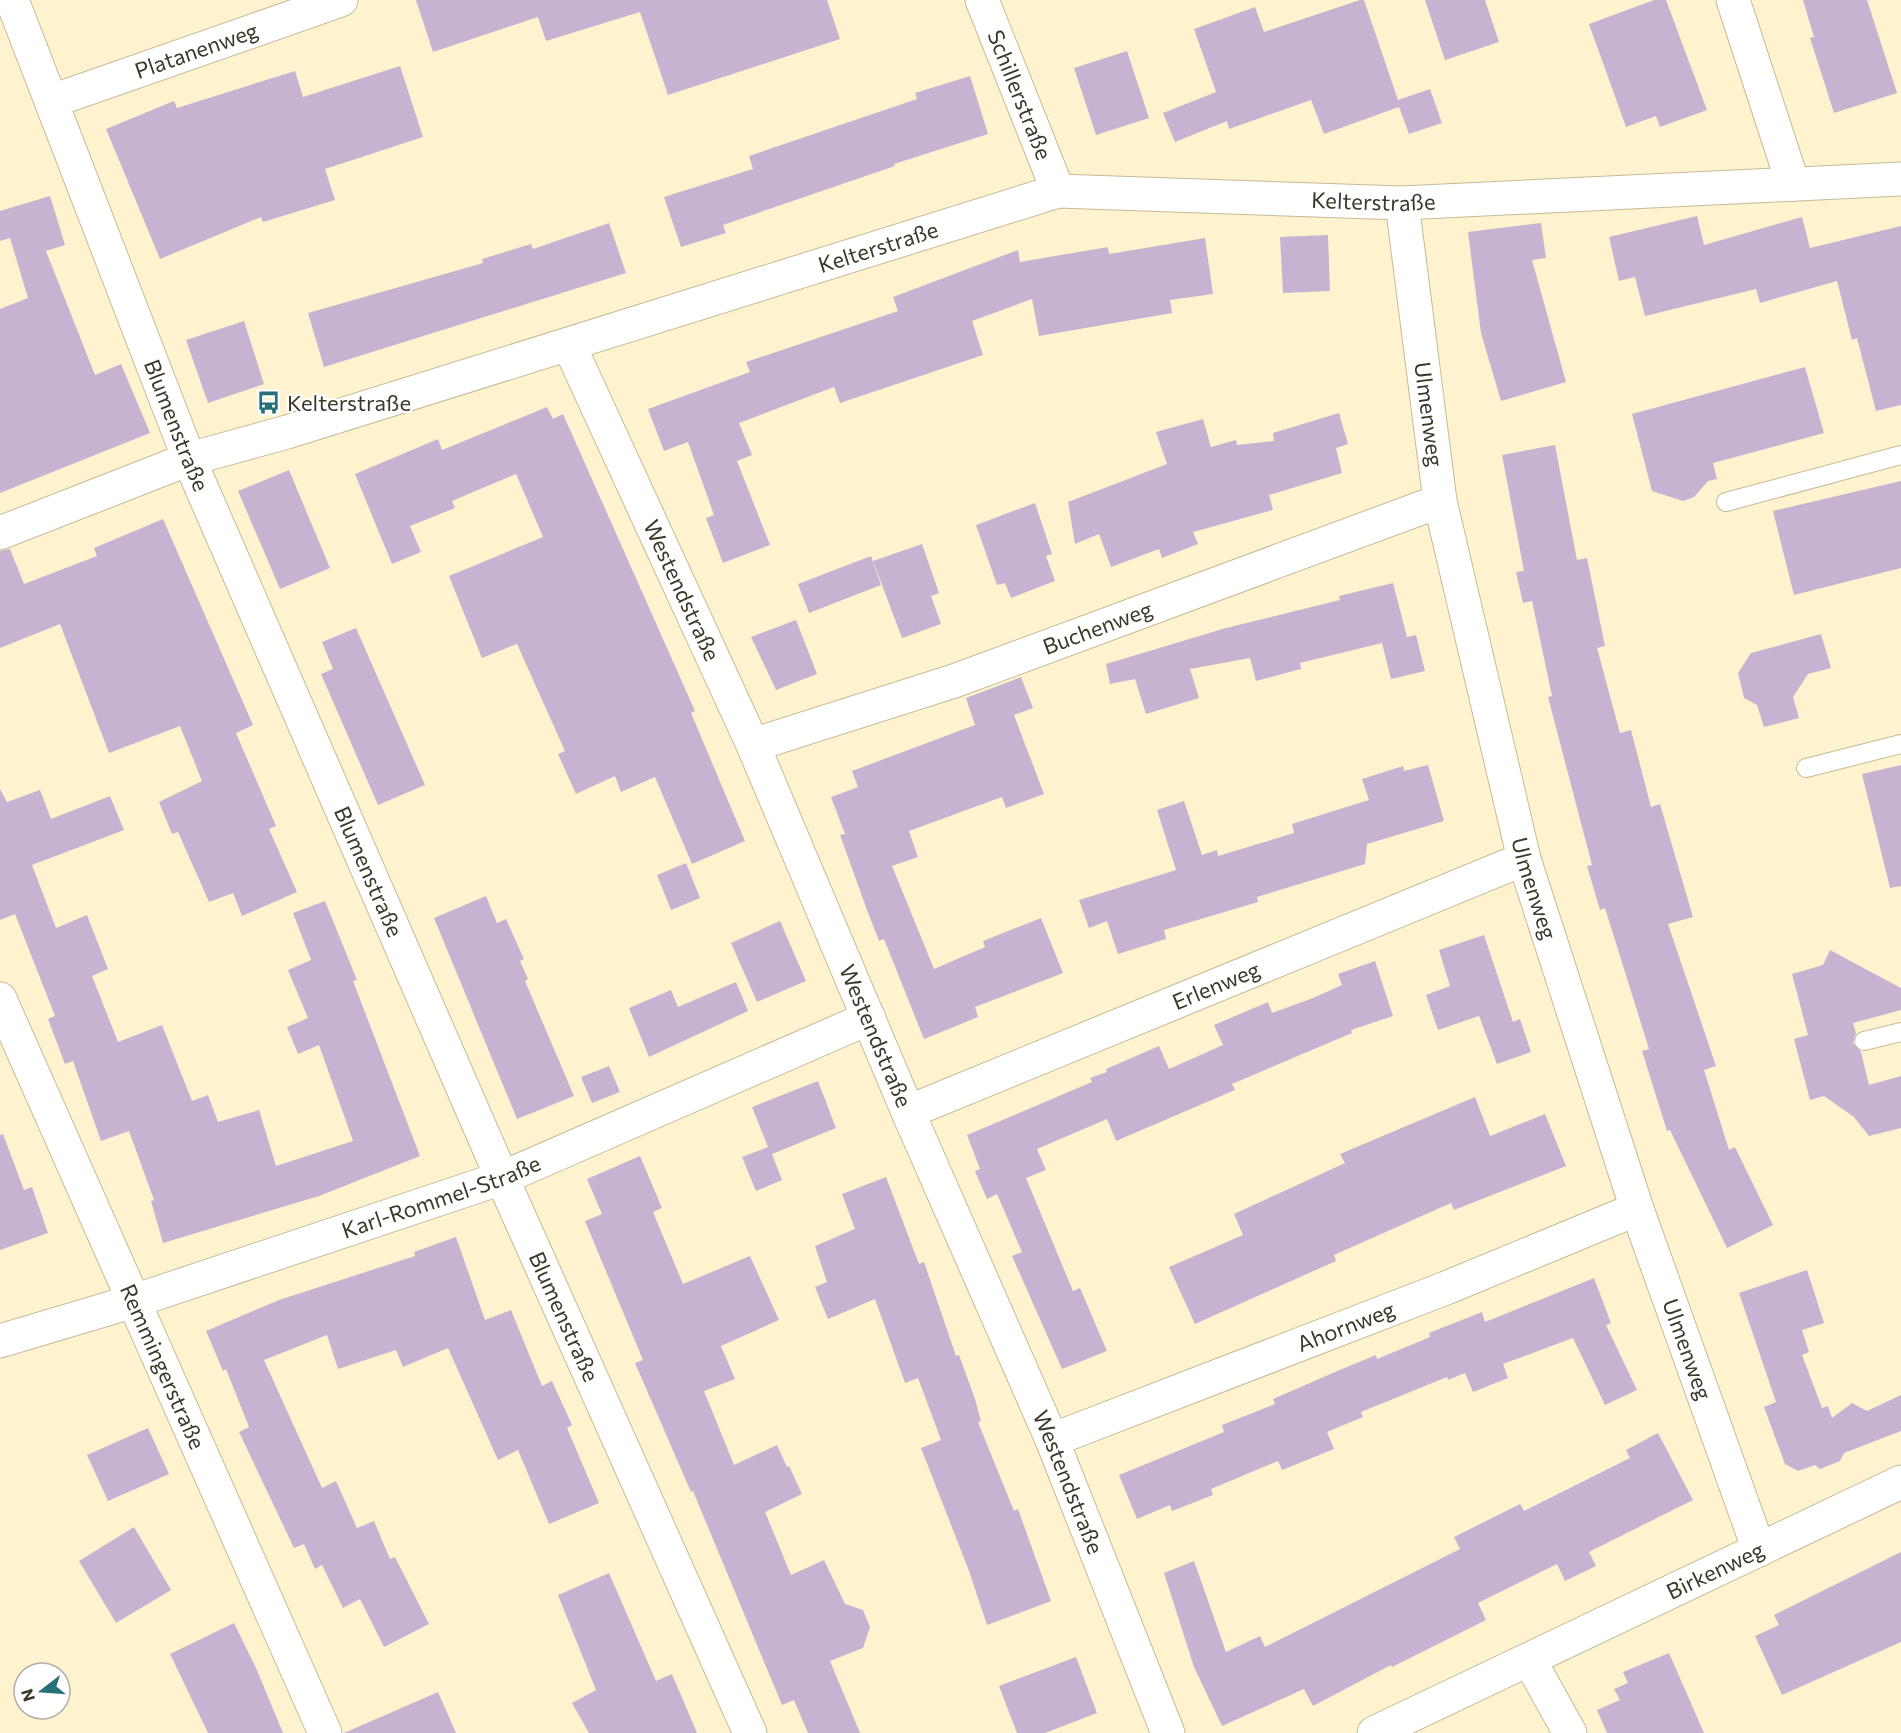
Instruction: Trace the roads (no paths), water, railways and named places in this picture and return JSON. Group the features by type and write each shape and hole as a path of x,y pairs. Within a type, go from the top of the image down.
{"street":[{"name":"Blumenstraße","path":"12,0 189,459 502,1178 750,1733"},
{"name":"Platanenweg","path":"52,101 341,0"},
{"name":"Schillerstraße","path":"982,0 1058,190"},
{"path":"1733,0 1793,184"},
{"name":"Kelterstraße","path":"0,533 189,459 287,432 569,345 1058,190 1402,203 1901,179"},
{"name":"Ulmenweg","path":"1402,203 1440,501 1524,859 1637,1209 1759,1550"},
{"name":"Westendstraße","path":"569,345 753,745 908,1112 1052,1440 1168,1733"},
{"name":"Buchenweg","path":"753,745 954,681 1440,501"},
{"name":"Erlenweg","path":"908,1112 1524,859"},
{"name":"Remmingerstraße","path":"0,999 325,1733"},
{"name":"Karl-Rommel-Straße","path":"0,1341 134,1301 502,1178 869,1018"},
{"name":"Ahornweg","path":"1052,1440 1446,1288 1637,1209"},
{"name":"Birkenweg","path":"1374,1733 1530,1661 1901,1482"},
{"path":"1530,1661 1570,1733"}],"lane":[{"path":"1726,502 1901,455"},
{"path":"1806,768 1901,744"},
{"path":"1864,1041 1901,1032"}],"place":[{"name":"Kelterstraße","path":"269,403"}]}
